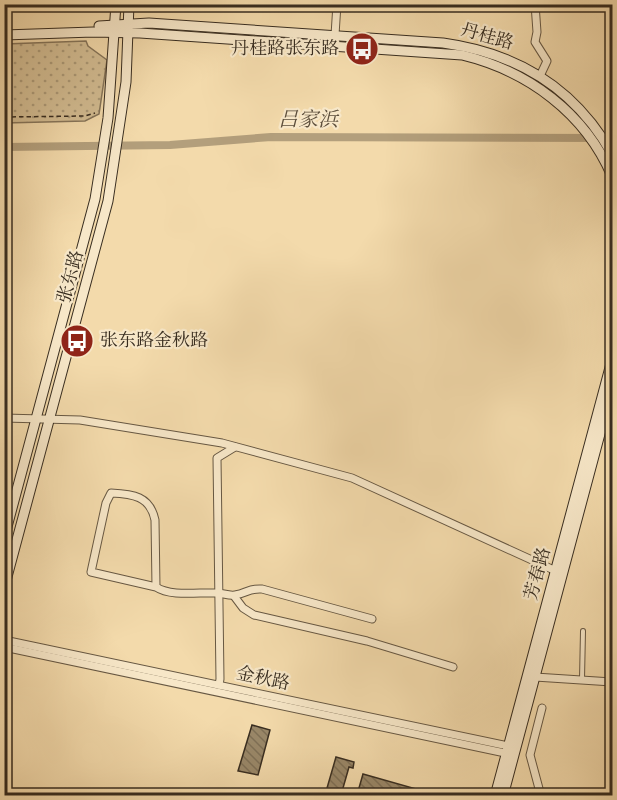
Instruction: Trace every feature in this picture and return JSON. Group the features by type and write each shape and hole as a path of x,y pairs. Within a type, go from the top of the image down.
{"street":[{"name":"张东路","path":"4,538 88,228 108,118 116,4"},
{"name":"张东路","path":"4,588 101,231 113,172 127,70 129,4"},
{"path":"290,4 337,6 335,35"},
{"path":"535,4 537,32 535,42 547,61 540,76"},
{"name":"丹桂路","path":"129,28 149,23 464,46 503,57 540,76 584,114 594,125 612,154"},
{"name":"丹桂路","path":"4,35 115,28"},
{"name":"丹桂路","path":"4,30 129,28 442,52 462,56 499,66 535,84 586,131 611,172"},
{"name":"芳春路","path":"502,795 556,571 612,360"},
{"name":"芳春路","path":"495,795 523,721 612,389"},
{"path":"4,418 80,420 235,447 352,478 556,571"},
{"path":"219,685 217,458 235,447"},
{"path":"156,587 153,509 150,503 143,499 111,493 106,503 91,572 156,587 160,590 191,594 218,592 234,596 252,588 262,589 372,619"},
{"path":"234,596 243,608 254,615 367,641 453,666"},
{"name":"金秋路","path":"4,640 511,750"},
{"name":"金秋路","path":"4,647 511,750"},
{"path":"535,677 612,682"},
{"path":"541,795 530,755 542,708"},
{"path":"523,721 538,724"}],"lane":[{"path":"4,8 52,8 60,4"},
{"path":"582,680 583,631"}],"path":[{"path":"4,117 85,116 96,113"}],"shaded area":[{"path":"86,41 88,46 107,60 99,114 85,121 5,123 5,44"}],"building":[{"path":"252,725 270,730 258,775 238,771"},
{"path":"336,757 354,762 353,768 349,767 341,795 325,795"},
{"path":"363,774 434,794 357,795"}],"waterway":[{"name":"吕家浜","path":"4,147 170,145 271,137 612,138"}],"place":[{"name":"丹桂路张东路","path":"362,49"},
{"name":"张东路金秋路","path":"77,341"}]}
